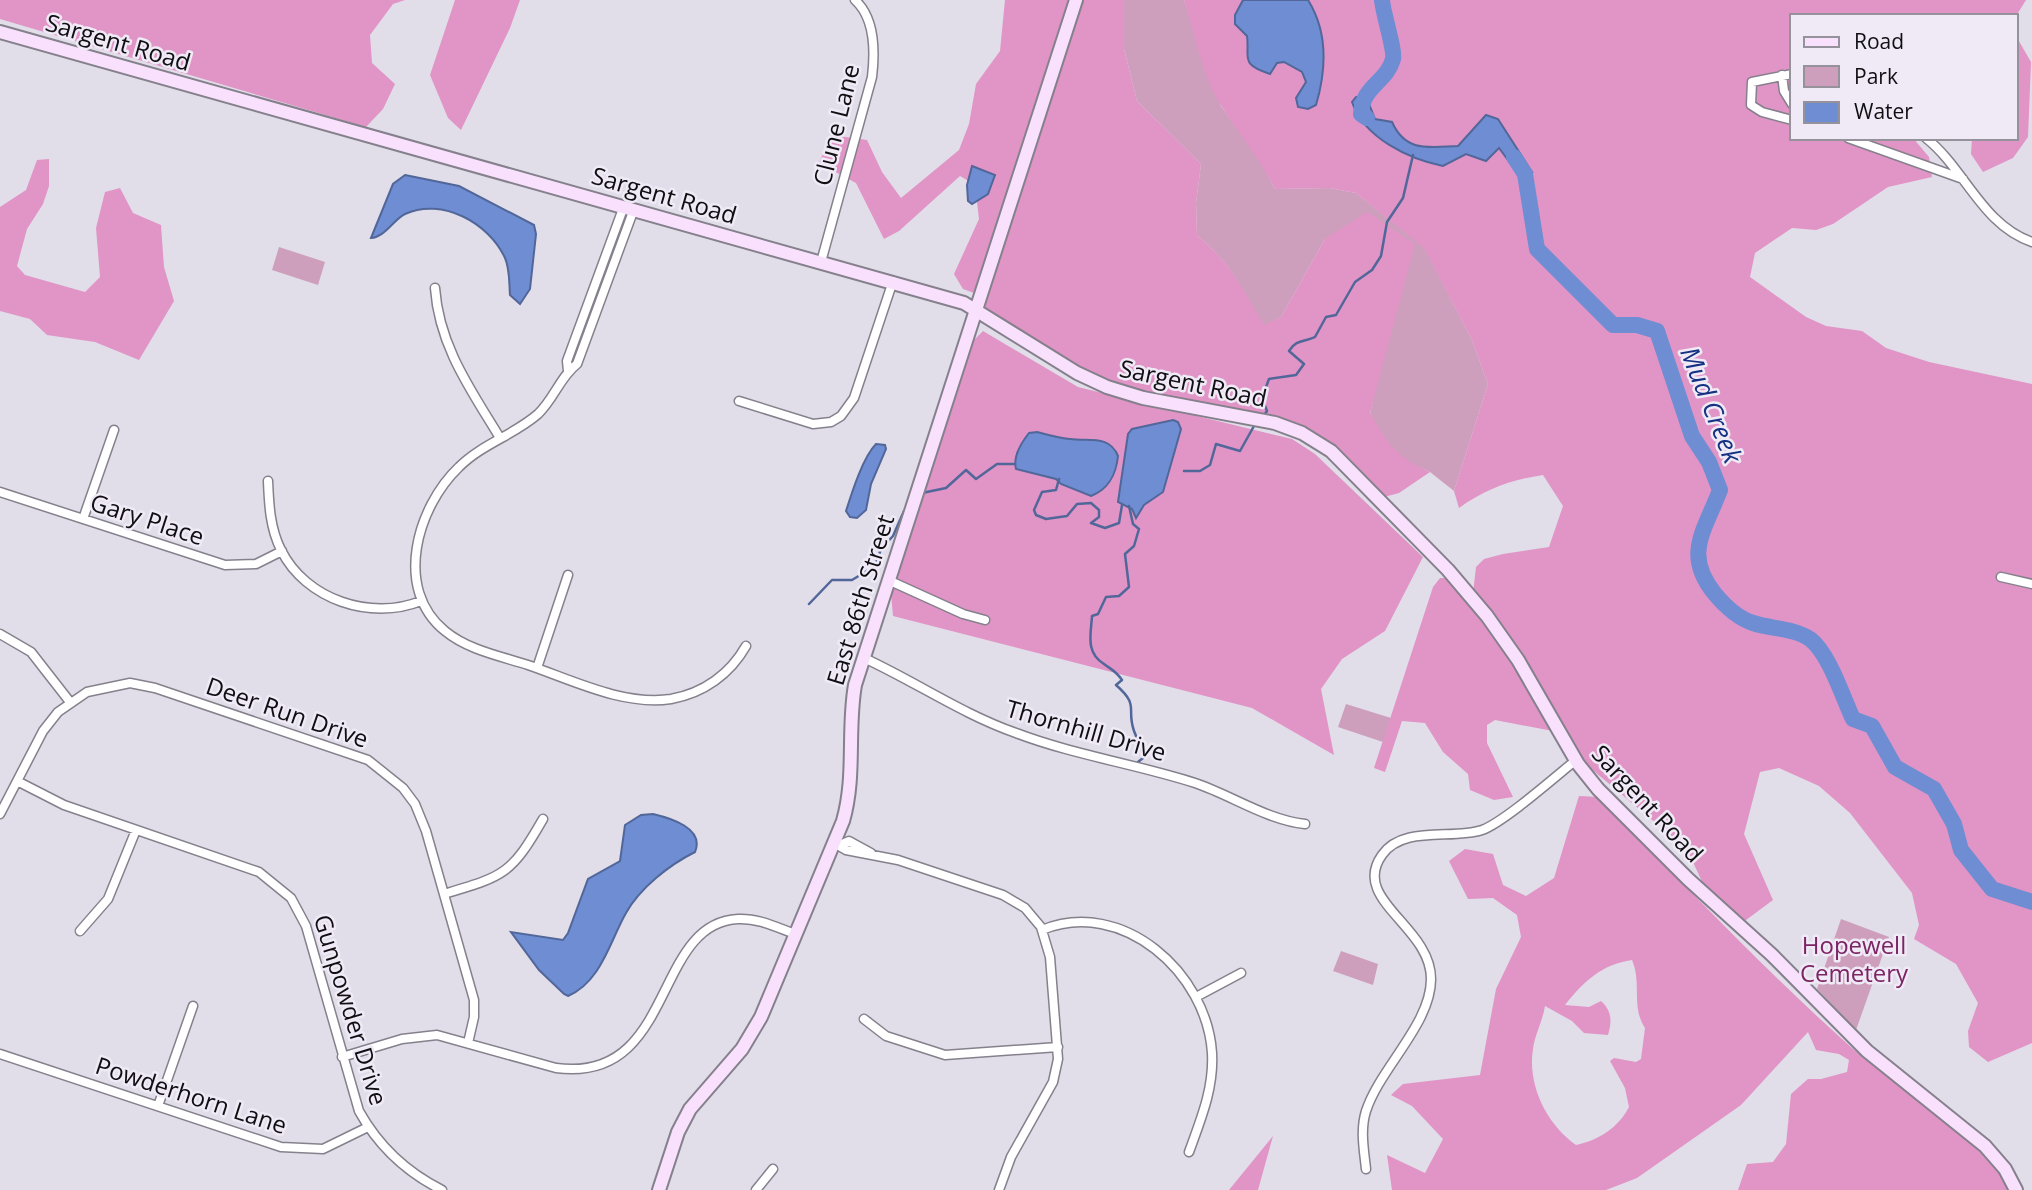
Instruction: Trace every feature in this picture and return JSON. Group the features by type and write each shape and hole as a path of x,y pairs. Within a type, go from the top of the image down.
{"street":[{"name":"Clune Lane","path":"821,262 872,77 873,51 869,24 864,10 855,0"},
{"name":"East 86th Street","path":"659,1190 684,1120 749,1039 837,844 850,792 851,710 864,658 1076,0"},
{"name":"Sargent Road","path":"0,32 893,281 964,303 1077,373 1107,387 1147,399 1275,423 1299,431 1328,448 1439,560 1487,616 1524,671 1576,760 1598,789 1867,1051 1988,1149 2016,1190"},
{"path":"1790,74 1752,82 1751,105 1762,112 1790,119"},
{"path":"1782,75 1784,91 1790,101"},
{"path":"1854,140 1965,180"},
{"path":"1928,140 1941,150 2001,226 2032,242"},
{"path":"629,208 577,364 568,371 540,412 457,468 427,512 419,535 415,564 421,601 439,626 459,641 626,697 661,700 696,691 718,680 737,661 746,646"},
{"path":"739,401 813,424 831,422 841,416 854,398 893,281"},
{"path":"435,288 442,334 466,383 500,438"},
{"path":"83,519 114,430"},
{"path":"268,481 269,510 282,551 301,577 340,603 397,608 421,601"},
{"name":"Gary Place","path":"0,492 225,565 256,564 282,551"},
{"path":"537,668 568,575"},
{"path":"2001,577 2032,584"},
{"path":"888,580 963,614 985,620"},
{"path":"0,634 31,652 70,702 47,724 0,814"},
{"name":"Thornhill Drive","path":"864,658 960,709 1016,733 1077,753 1193,782 1287,820 1305,824"},
{"name":"Deer Run Drive","path":"70,702 87,692 110,685 146,685 371,762 397,782 415,804 426,831 474,1000 474,1017 468,1042"},
{"path":"1366,1170 1362,1130 1366,1113 1374,1092 1422,1013 1431,985 1430,966 1419,941 1378,896 1375,873 1381,856 1393,844 1408,838 1483,830 1576,760"},
{"name":"Gunpowder Drive","path":"17,781 64,805 252,869 284,890 296,904 306,926 354,1099 368,1126 400,1163 442,1190"},
{"path":"444,894 503,874 523,853 543,819"},
{"path":"80,931 108,899 121,874 136,830"},
{"path":"837,844 849,841 871,853 1003,895 1028,911 1042,930 1050,957 1058,1046 1053,1082 1011,1157 999,1190"},
{"path":"342,1057 425,1035 468,1042 560,1069 596,1066 619,1055 637,1039 689,948 706,930 728,920 748,919 795,934"},
{"path":"1042,930 1066,922 1083,921 1103,924 1129,934 1169,961 1196,997 1209,1031 1212,1070 1205,1106 1189,1152"},
{"path":"1196,997 1241,973"},
{"path":"158,1106 193,1006"},
{"path":"864,1019 886,1036 945,1055 1058,1046"},
{"name":"Powderhorn Lane","path":"0,1054 273,1145 307,1151 332,1146 368,1126"},
{"path":"756,1190 773,1169"}],"green space":[{"path":"1124,0 1184,0 1221,106 1260,160 1275,189 1330,188 1356,193 1424,247 1472,340 1488,384 1454,491 1430,472 1404,461 1385,439 1370,414 1378,376 1325,239 1281,317 1264,326 1228,267 1197,235 1196,203 1201,164 1137,101 1124,49"},
{"path":"279,247 325,262 318,285 272,270"},
{"path":"1346,704 1391,718 1383,742 1338,727"},
{"name":"Hopewell Cemetery","path":"1841,919 1889,937 1856,1030 1817,989"},
{"path":"1341,951 1378,964 1373,985 1333,971"}],"shaded area":[{"path":"0,0 405,0 393,4 370,35 372,63 395,84 383,109 366,127 0,19"},
{"path":"455,0 520,0 510,28 461,130 448,118 430,75"},
{"path":"1005,0 1070,0 974,293 963,289 954,274 979,219 975,185 960,176 899,231 884,239 856,183 819,163 831,135 867,140 882,172 901,198 959,150 969,124 976,84 1000,51"},
{"path":"1082,0 1124,0 1124,49 1137,101 1201,164 1196,203 1197,235 1228,266 1264,325 1281,317 1325,239 1367,212 1415,244 1370,413 1394,449 1430,472 1399,493 1384,497 1332,446 1297,423 1154,396 1094,378 986,310 984,299 1000,243"},
{"path":"1184,0 2026,0 2017,14 1790,14 1790,140 1915,140 1929,157 1932,177 1888,187 1833,224 1816,230 1792,228 1755,253 1750,277 1806,317 1826,326 1862,331 1886,348 1929,362 2032,384 2032,1043 1988,1062 1969,1047 1968,1031 1978,1003 1956,964 1914,939 1919,925 1912,893 1850,813 1819,786 1779,768 1760,772 1744,834 1773,900 1742,923 1704,886 1687,849 1583,762 1507,632 1473,593 1476,567 1484,559 1549,547 1563,506 1543,475 1499,486 1459,508 1454,491 1488,384 1472,340 1424,248 1356,193 1330,188 1275,189 1215,95 1204,69"},
{"path":"2018,39 2031,62 2028,137 2013,158 1983,172 1971,154 1972,140 2018,140"},
{"path":"49,159 49,186 43,204 27,229 17,266 25,275 85,292 100,277 96,228 105,192 120,188 133,213 161,225 164,267 174,301 139,360 95,342 47,335 30,319 0,311 0,207 26,190 37,160"},
{"path":"983,331 1078,387 1292,439 1315,454 1423,557 1385,631 1342,659 1321,689 1334,755 1252,708 893,616 891,593 974,340"},
{"path":"1440,578 1447,578 1490,633 1530,691 1553,731 1495,720 1487,725 1487,743 1513,797 1494,800 1470,790 1468,774 1443,752 1425,723 1402,721 1385,772 1374,768 1433,587"},
{"path":"1579,796 1599,797 1723,925 1819,1018 1871,1064 1938,1114 1980,1150 2009,1190 1738,1190 1747,1164 1773,1162 1786,1144 1791,1094 1808,1079 1821,1079 1847,1072 1849,1060 1839,1054 1816,1050 1808,1032 1741,1105 1637,1178 1606,1190 1392,1190 1387,1155 1425,1173 1443,1139 1412,1106 1391,1095 1403,1084 1480,1075 1496,989 1521,937 1517,915 1493,898 1468,899 1449,861 1465,849 1493,854 1503,885 1526,896 1554,878","holes":["1632,960 1638,1012 1645,1028 1641,1059 1636,1062 1614,1058 1610,1061 1625,1088 1629,1107 1607,1132 1576,1145 1556,1127 1536,1090 1533,1049 1545,1006 1572,1021 1584,1033 1608,1035 1610,1016 1601,1001 1589,1007 1565,1005 1594,975 1611,965"]},
{"path":"1273,1136 1258,1190 1229,1190"}],"water":[{"path":"1243,0 1308,0 1322,38 1322,79 1316,105 1308,109 1298,107 1296,98 1306,82 1302,72 1284,62 1277,63 1270,74 1250,63 1247,36 1235,24 1235,15"},
{"path":"1356,97 1369,104 1375,119 1392,122 1404,139 1419,146 1458,146 1486,115 1498,119 1532,172 1519,175 1499,148 1486,161 1466,154 1443,166 1416,158 1389,145 1366,126 1352,102"},
{"path":"972,166 995,175 988,194 972,204 968,201 967,185"},
{"path":"405,175 459,186 534,225 536,234 530,289 520,304 510,295 508,267 498,245 476,224 463,216 449,211 419,210 405,214 381,235 371,238 393,184"},
{"path":"1173,420 1178,422 1181,429 1163,492 1144,505 1136,518 1132,509 1118,502 1128,434 1132,429"},
{"path":"1037,432 1066,439 1097,440 1109,444 1118,456 1110,481 1091,496 1061,484 1056,479 1016,469 1021,446 1029,433"},
{"path":"876,444 885,445 886,449 871,484 866,510 857,518 850,517 846,511 855,485"},
{"path":"653,814 676,821 691,830 697,844 695,852 665,870 639,895 626,913 597,971 579,990 568,996 539,970 511,932 563,940 588,879 620,861 625,825 641,815"}],"waterway":[{"name":"Mud Creek","path":"1367,118 1361,114 1362,105 1393,59 1382,0"},
{"path":"1264,415 1267,411 1262,398 1269,379 1296,375 1304,364 1289,351 1298,343 1315,337 1326,317 1336,315 1355,282 1372,270 1381,256 1387,222 1403,198 1413,155"},
{"name":"Mud Creek","path":"1514,157 1525,174 1537,249 1613,325 1637,325 1657,331 1692,436 1709,462 1720,490 1700,543 1698,555 1705,580 1727,607 1747,621 1797,633 1810,639 1829,665 1853,719 1872,726 1895,767 1934,789 1954,824 1961,850 1992,889 2032,902"},
{"path":"1184,471 1200,471 1210,465 1216,444 1240,451 1254,426"},
{"path":"922,493 946,488 966,470 976,479 997,464 1015,464"},
{"path":"1059,479 1056,490 1042,492 1034,510 1036,515 1046,519 1067,516 1077,504 1091,503 1099,510 1099,517 1091,523 1105,528 1119,523 1122,505"},
{"path":"1129,506 1133,524 1139,529 1134,546 1125,554 1129,587 1119,596 1106,597 1098,614 1092,616 1090,642 1098,659 1122,680 1116,685 1130,703 1134,731 1143,754 1143,758 1138,762"},
{"path":"809,604 832,580 852,580 875,566 881,549 893,536 904,511"}]}
